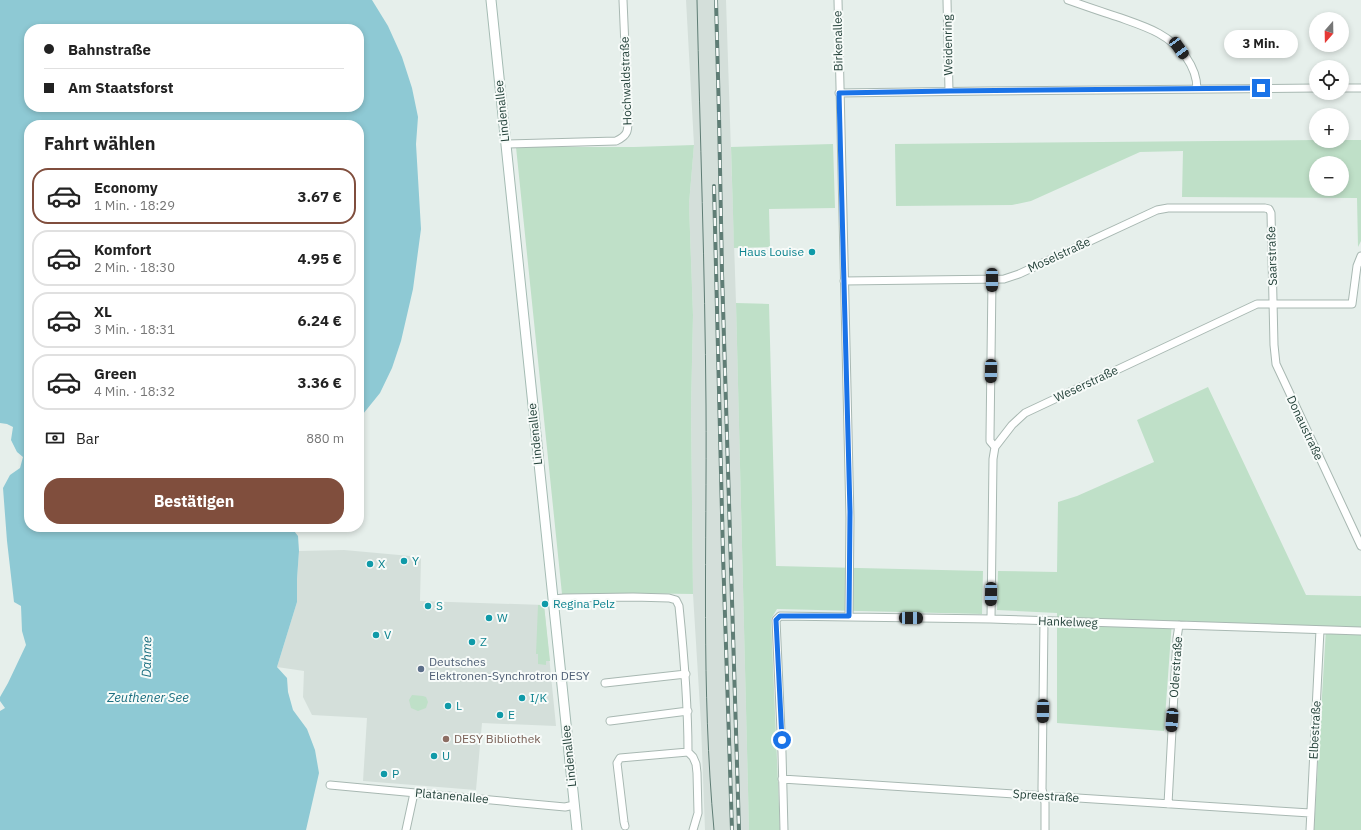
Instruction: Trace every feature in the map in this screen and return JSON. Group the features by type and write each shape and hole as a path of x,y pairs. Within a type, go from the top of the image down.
{"main road":[{"name":"Lindenallee","path":"491,0 577,830"}],"street":[{"name":"Hochwaldstraße","path":"506,144 616,141 625,135 628,130 628,117 623,0"},
{"name":"Birkenallee","path":"838,0 850,526 849,616"},
{"name":"Weidenring","path":"947,0 949,91"},
{"path":"1068,0 1150,28 1166,36 1179,48 1189,61 1197,79 1197,89"},
{"path":"839,93 1309,88"},
{"path":"1349,88 1361,88"},
{"name":"Moselstraße","path":"844,281 1004,279 1019,274 1156,210 1168,208 1269,209"},
{"name":"Saarstraße","path":"1269,209 1271,213 1274,304"},
{"name":"Weserstraße","path":"995,447 1012,425 1025,413 1257,304 1352,304 1355,276 1361,256"},
{"path":"991,619 993,459 995,447 990,441 992,280"},
{"name":"Donaustraße","path":"1274,304 1274,345 1276,364 1361,546"},
{"path":"552,599 577,597 669,598 676,600 680,606 686,674 688,752 693,757 696,764 697,773 698,813 693,830"},
{"name":"Hankelweg","path":"782,779 776,620 780,616 991,619 1361,631"},
{"path":"1044,621 1042,789 1046,804 1045,830"},
{"name":"Oderstraße","path":"1168,804 1179,625"},
{"name":"Elbestraße","path":"1310,830 1320,630"},
{"path":"605,682 686,674"},
{"path":"610,721 688,712"},
{"path":"625,826 617,763 620,758 688,752"},
{"path":"782,779 784,830"},
{"name":"Spreestraße","path":"782,779 1310,813"},
{"name":"Platanenallee","path":"330,785 565,806 574,805"},
{"path":"406,830 414,793"}],"shaded area":[{"path":"686,0 726,0 736,303 749,830 705,830 701,724 693,594 691,409 693,315 689,204 694,145"},
{"name":"Deutsches Elektronen-Synchrotron DESY","path":"344,550 421,557 420,601 544,605 556,726 482,723 476,790 363,781 367,718 312,715 303,697 304,671 277,667 297,602 299,551"}],"green space":[{"path":"1309,140 1309,148 1349,148 1349,140 1361,140 1361,241 1358,247 1357,198 1182,197 1183,151 1140,152 1031,201 1012,205 896,206 895,144"},
{"path":"833,144 835,208 769,209 770,247 734,248 731,147"},
{"path":"694,145 689,204 693,315 691,409 693,594 562,594 516,147 634,147"},
{"path":"736,303 769,304 776,566 983,571 982,614 777,609 771,619 780,830 749,830"},
{"path":"1208,387 1306,595 1361,596 1361,830 1314,830 1326,629 1172,621 1164,731 1057,723 1057,613 997,610 998,571 1057,572 1058,502 1077,496 1154,462 1137,420"},
{"path":"538,605 544,605 550,661 546,661 546,665 538,664 538,654 536,654"},
{"path":"412,695 426,697 428,702 426,708 418,711 411,708 409,700"}],"water":[{"name":"Zeuthener See","path":"0,0 372,0 388,26 402,57 412,88 418,117 416,144 421,229 413,289 401,341 392,368 380,393 364,413 364,120 24,120 24,532 295,532 298,536 299,551 297,602 277,667 287,678 288,692 293,710 307,729 315,750 319,773 306,830 0,830 0,711 5,708 0,701 0,697 26,645 22,631 21,606 14,602 3,488 10,475 20,468 23,457 17,452 11,440 13,427 0,423"}],"tram line":[{"path":"697,0 704,253 707,724 714,830"}],"railway":[{"path":"716,0 722,273 739,830"},
{"path":"714,186 723,554 732,830"}],"place":[{"name":"Haus Louise","path":"812,252"},
{"name":"Y","path":"404,561"},
{"name":"X","path":"370,564"},
{"name":"Regina Pelz","path":"545,604"},
{"name":"S","path":"428,606"},
{"name":"W","path":"489,618"},
{"name":"V","path":"376,635"},
{"name":"Z","path":"472,642"},
{"name":"Deutsches Elektronen-Synchrotron DESY","path":"421,669"},
{"name":"I/K","path":"522,698"},
{"name":"L","path":"448,706"},
{"name":"E","path":"500,715"},
{"name":"DESY Bibliothek","path":"446,739"},
{"name":"U","path":"434,756"},
{"name":"P","path":"384,774"}],"route":[{"path":"782,740 776,620 780,616 849,616 850,512 839,93 1261,88"}],"water label":[{"name":"Dahme","path":"146,657"}]}
